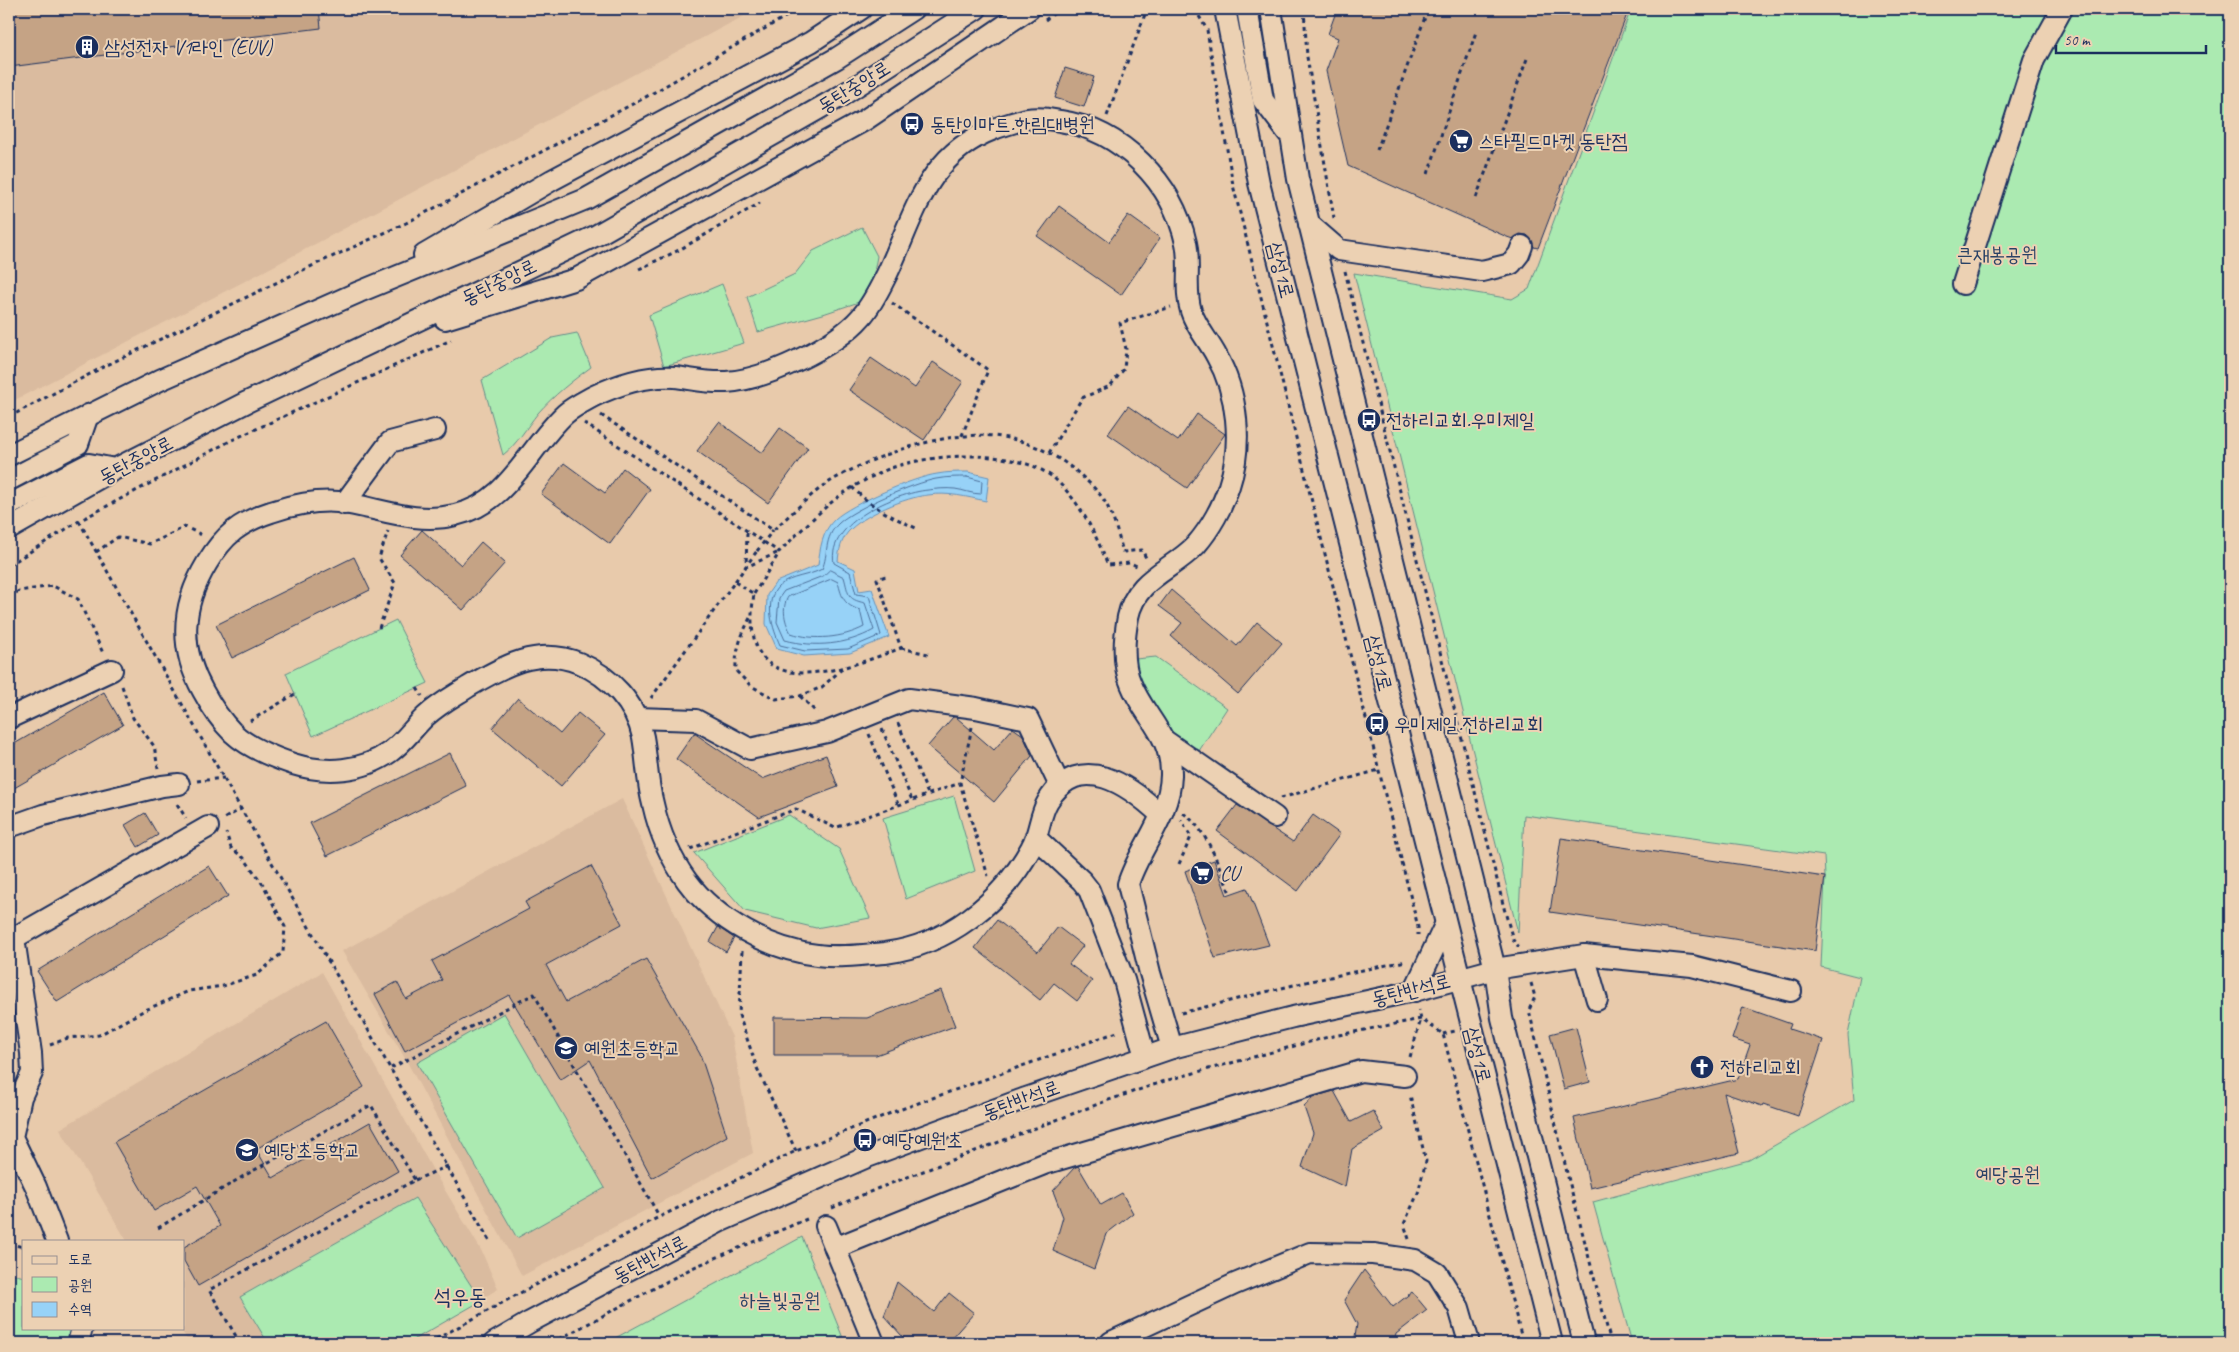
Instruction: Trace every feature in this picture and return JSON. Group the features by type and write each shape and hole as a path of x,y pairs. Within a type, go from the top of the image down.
{"street":[{"path":"359,292 552,180 811,42 861,9"},
{"path":"9,455 160,380 359,292 586,199 837,58 913,9"},
{"name":"동탄중앙로","path":"9,530 115,469 247,402 597,235 841,96 976,9"},
{"path":"379,340 576,279 865,120 1029,9"},
{"path":"1218,9 1229,32"},
{"name":"삼성1로","path":"1225,9 1259,183 1552,1343"},
{"path":"1247,9 1263,100 1290,137"},
{"name":"삼성1로","path":"1271,9 1290,137 1309,224 1495,969 1502,1018 1584,1343"},
{"path":"1963,284 2034,60 2062,9"},
{"path":"1167,808 1116,780 1097,774 1076,778 1060,786 1048,801 1041,817 1037,839 1008,880 977,913 940,938 900,951 830,956 807,955 767,942 742,928 702,899 687,881 672,857 654,812 642,734 637,718 628,702 615,687 599,674 579,663 556,657 536,656 517,661 498,669 443,702 385,755 370,763 352,768 324,770 295,764 250,746 232,732 218,716 189,663 185,645 186,625 200,576 220,545 239,525 275,510 329,500 427,519 461,515 490,500 512,479 574,407 629,382 661,376 713,383 741,381 767,375 830,342 848,329 862,317 877,292 927,185 942,164 964,144 986,132 1025,119 1046,118 1064,121 1084,125 1101,132 1133,156 1152,174 1176,212 1186,245 1189,301 1193,318 1223,365 1234,401 1236,445 1234,467 1225,498 1200,540 1187,553 1146,582 1133,599 1128,614 1125,660 1130,682 1164,740 1170,758 1171,780 1167,808 1130,873 1128,884 1150,973 1172,1048"},
{"path":"1309,224 1339,250 1482,271 1511,264 1519,254 1522,246"},
{"path":"9,480 78,444 88,415"},
{"path":"344,504 390,442 435,430"},
{"path":"9,505 89,464 115,469"},
{"path":"9,718 112,670"},
{"path":"637,718 696,720 750,749 827,732 908,699 976,708 1028,719 1060,786"},
{"path":"1164,740 1274,817"},
{"path":"9,827 43,815 162,786 179,784"},
{"path":"57,1240 36,1187 12,1137 15,1101 32,1073 31,1053 11,934 215,824"},
{"path":"1037,839 1082,881 1089,890 1124,980 1146,1057"},
{"path":"1414,991 1445,925"},
{"path":"1584,955 1597,1000"},
{"name":"동탄반석로","path":"494,1343 530,1322 722,1221 867,1157 1026,1098 1172,1048 1293,1017 1414,991 1495,969 1584,955 1692,966 1791,991"},
{"path":"834,1248 1044,1164 1361,1070 1405,1076"},
{"path":"826,1226 874,1343"},
{"path":"1110,1343 1235,1284 1310,1253 1373,1254 1416,1260 1438,1273 1459,1308 1468,1339 1467,1343"},
{"path":"78,1343 81,1330"}],"path":[{"path":"9,417 116,361 290,276 406,223 644,98 799,9"},
{"path":"1101,132 1147,9"},
{"path":"1195,9 1207,30 1233,184 1418,927 1418,936"},
{"path":"1304,9 1307,57 1339,250 1504,908 1513,940 1521,949"},
{"path":"1377,150 1428,9"},
{"path":"1428,174 1476,32"},
{"path":"1476,198 1528,56"},
{"path":"877,292 988,370 961,438"},
{"path":"1049,453 1082,398 1110,386 1124,369 1126,349 1120,323 1189,301"},
{"path":"574,407 773,530"},
{"path":"574,407 748,533 779,552"},
{"path":"637,718 773,530 830,482 880,456 936,440 974,436 1000,436 1042,449 1065,462 1086,479 1104,501 1115,523 1123,552 1142,550 1155,575"},
{"path":"928,654 901,648 867,661 844,667 821,672 797,674 776,669 761,654 752,636 750,617 754,594 779,552 819,513 852,487 894,467 942,458 992,457 1024,462 1053,478 1078,504 1094,532 1108,565 1130,563 1155,575"},
{"path":"852,487 865,501 916,528"},
{"path":"379,628 395,582 379,558 394,514"},
{"path":"79,521 241,809 489,1240"},
{"path":"96,552 118,537 150,544 185,527 220,545"},
{"path":"746,567 748,533"},
{"path":"746,567 779,552"},
{"path":"886,576 877,580 901,648"},
{"path":"735,582 754,594"},
{"path":"750,617 740,637 736,657 736,671 751,686 776,699 800,696 822,687 844,667"},
{"path":"232,732 295,694"},
{"path":"976,708 960,784 994,896"},
{"path":"876,712 928,794"},
{"path":"876,712 912,800"},
{"path":"876,712 898,804"},
{"path":"1257,804 1379,770"},
{"path":"224,778 179,784 176,793 177,805 181,813 187,819 215,824 241,809"},
{"path":"672,857 796,809 835,828 898,804 960,784"},
{"path":"1167,808 1190,837 1179,864"},
{"path":"1167,808 1192,820 1212,850 1230,893"},
{"path":"31,1053 68,1038 99,1035 143,1011 189,991 223,986 257,975 284,952 286,928 264,886 244,858 232,848 215,824"},
{"path":"742,928 739,1015 757,1068 796,1151"},
{"path":"391,1068 534,994 659,1216"},
{"path":"1535,997 1529,1010 1568,1177 1611,1343"},
{"path":"1416,1260 1404,1224 1418,1193 1426,1161 1405,1076 1421,1019"},
{"path":"158,1228 277,1157 371,1105 415,1180"},
{"path":"240,1343 209,1290 415,1180 448,1166"},
{"path":"9,1244 22,1247"}],"shaded area":[{"path":"9,9 757,9 270,268 9,403"},
{"name":"예원초등학교","path":"622,799 732,1037 753,1153 522,1276 406,1060 342,951"},
{"name":"예당초등학교","path":"322,972 434,1172 481,1250 498,1289 408,1343 189,1343 181,1330 185,1330 185,1240 126,1240 60,1129"}],"green space":[{"path":"1631,9 2230,9 2230,1343 1632,1343 1593,1202 1749,1160 1854,1100 1848,1035 1860,977 1821,967 1825,877 1824,856 1524,815 1518,933 1354,273 1512,299 1529,289"},
{"path":"862,227 877,256 873,278 859,302 758,332 747,297 795,274 813,251"},
{"path":"722,284 744,343 664,366 649,315"},
{"path":"577,333 591,367 563,388 544,406 518,440 503,455 482,380 552,338"},
{"path":"396,620 428,683 313,736 286,673"},
{"path":"1156,657 1227,708 1193,760 1164,740 1125,660"},
{"path":"954,796 975,871 906,899 883,818"},
{"path":"789,815 839,849 870,918 816,928 745,911 694,853"},
{"path":"504,1013 605,1188 517,1238 417,1063"},
{"path":"415,1198 481,1301 408,1343 268,1343 240,1297"},
{"name":"하늘빛공원","path":"802,1237 845,1343 606,1343"},
{"path":"9,1273 22,1276 22,1330 70,1330 67,1343 9,1343"}],"water":[{"path":"968,472 989,477 986,501 957,495 919,496 874,513 848,532 844,539 838,561 855,569 859,591 872,589 889,637 850,653 804,656 777,649 766,624 767,595 776,582 818,565 824,535 835,519 869,499 914,480 941,473"}],"building":[{"name":"삼성전자 V1라인 (EUV)","path":"9,9 319,9 321,28 9,67"},
{"name":"스타필드마켓 동탄점","path":"1337,9 1629,9 1538,248 1534,247 1527,235 1520,234 1513,239 1507,237 1348,166 1326,71 1338,38 1328,34"},
{"path":"1065,68 1094,77 1084,107 1055,98"},
{"path":"1059,206 1109,242 1128,215 1160,238 1121,295 1037,236"},
{"path":"871,358 915,388 933,362 963,382 924,440 849,390"},
{"path":"1128,406 1178,441 1197,414 1225,434 1187,488 1108,434"},
{"path":"719,422 762,453 780,428 808,448 768,503 697,451"},
{"path":"564,463 605,493 623,468 650,489 610,544 541,494"},
{"path":"422,530 461,565 481,542 505,563 463,610 400,555"},
{"path":"354,557 370,590 232,658 216,625"},
{"path":"1171,590 1237,646 1257,622 1282,643 1238,694 1171,636 1182,623 1159,606"},
{"path":"104,692 123,725 9,791 9,747"},
{"path":"518,698 560,734 578,713 605,735 561,786 492,728"},
{"path":"953,717 956,717 994,750 1013,728 1023,735 1032,756 994,802 928,746"},
{"path":"694,733 762,779 826,755 838,787 759,817 676,759"},
{"path":"450,753 466,786 327,856 310,823"},
{"path":"1237,805 1293,842 1313,815 1340,834 1298,891 1217,831"},
{"path":"145,813 158,835 138,847 125,825"},
{"path":"1561,838 1825,877 1815,951 1550,912"},
{"path":"1214,860 1227,895 1247,888 1269,945 1215,958 1185,871"},
{"path":"209,866 228,896 57,1002 37,971"},
{"path":"591,866 622,924 546,965 566,1002 646,959 700,1054 727,1136 652,1178 590,1060 560,1080 509,995 405,1051 375,994 397,982 406,999 442,980 432,961 529,909 525,902"},
{"path":"997,920 1038,952 1058,927 1083,946 1069,964 1092,981 1077,1001 1054,983 1040,1000 975,948"},
{"path":"718,927 734,938 726,952 710,942"},
{"path":"941,990 955,1026 876,1055 774,1055 774,1017 867,1018"},
{"path":"1743,1007 1791,1024 1789,1029 1823,1040 1798,1116 1724,1093 1739,1153 1590,1188 1574,1118 1738,1079 1750,1045 1732,1039"},
{"path":"326,1021 364,1087 256,1149 273,1178 370,1122 398,1171 198,1286 185,1263 185,1246 220,1226 197,1186 154,1211 114,1142"},
{"path":"1576,1027 1590,1082 1564,1089 1550,1034"},
{"path":"1334,1091 1351,1122 1373,1111 1384,1131 1352,1149 1345,1187 1302,1167 1313,1133 1304,1107 1313,1097"},
{"path":"1078,1166 1101,1205 1122,1193 1133,1213 1106,1234 1094,1269 1053,1251 1063,1217 1053,1191"},
{"path":"1364,1270 1393,1307 1412,1292 1427,1310 1396,1334 1394,1343 1354,1343 1357,1324 1344,1300"},
{"path":"897,1282 934,1312 949,1293 974,1313 951,1339 951,1343 903,1343 902,1336 884,1316"}],"place":[{"name":"삼성전자 V1라인 (EUV)","path":"87,47"},
{"name":"동탄이마트.한림대병원","path":"912,124"},
{"name":"스타필드마켓 동탄점","path":"1461,141"},
{"name":"전하리교회.우미제일","path":"1369,420"},
{"name":"우미제일.전하리교회","path":"1377,724"},
{"name":"CU","path":"1202,873"},
{"name":"예원초등학교","path":"566,1048"},
{"name":"전하리교회","path":"1702,1067"},
{"name":"예당예원초","path":"865,1140"},
{"name":"예당초등학교","path":"247,1150"}],"district":[{"name":"석우동","path":"460,1297"}],"park label":[{"name":"큰재봉공원","path":"1997,254"},
{"name":"예당공원","path":"2008,1174"}]}
